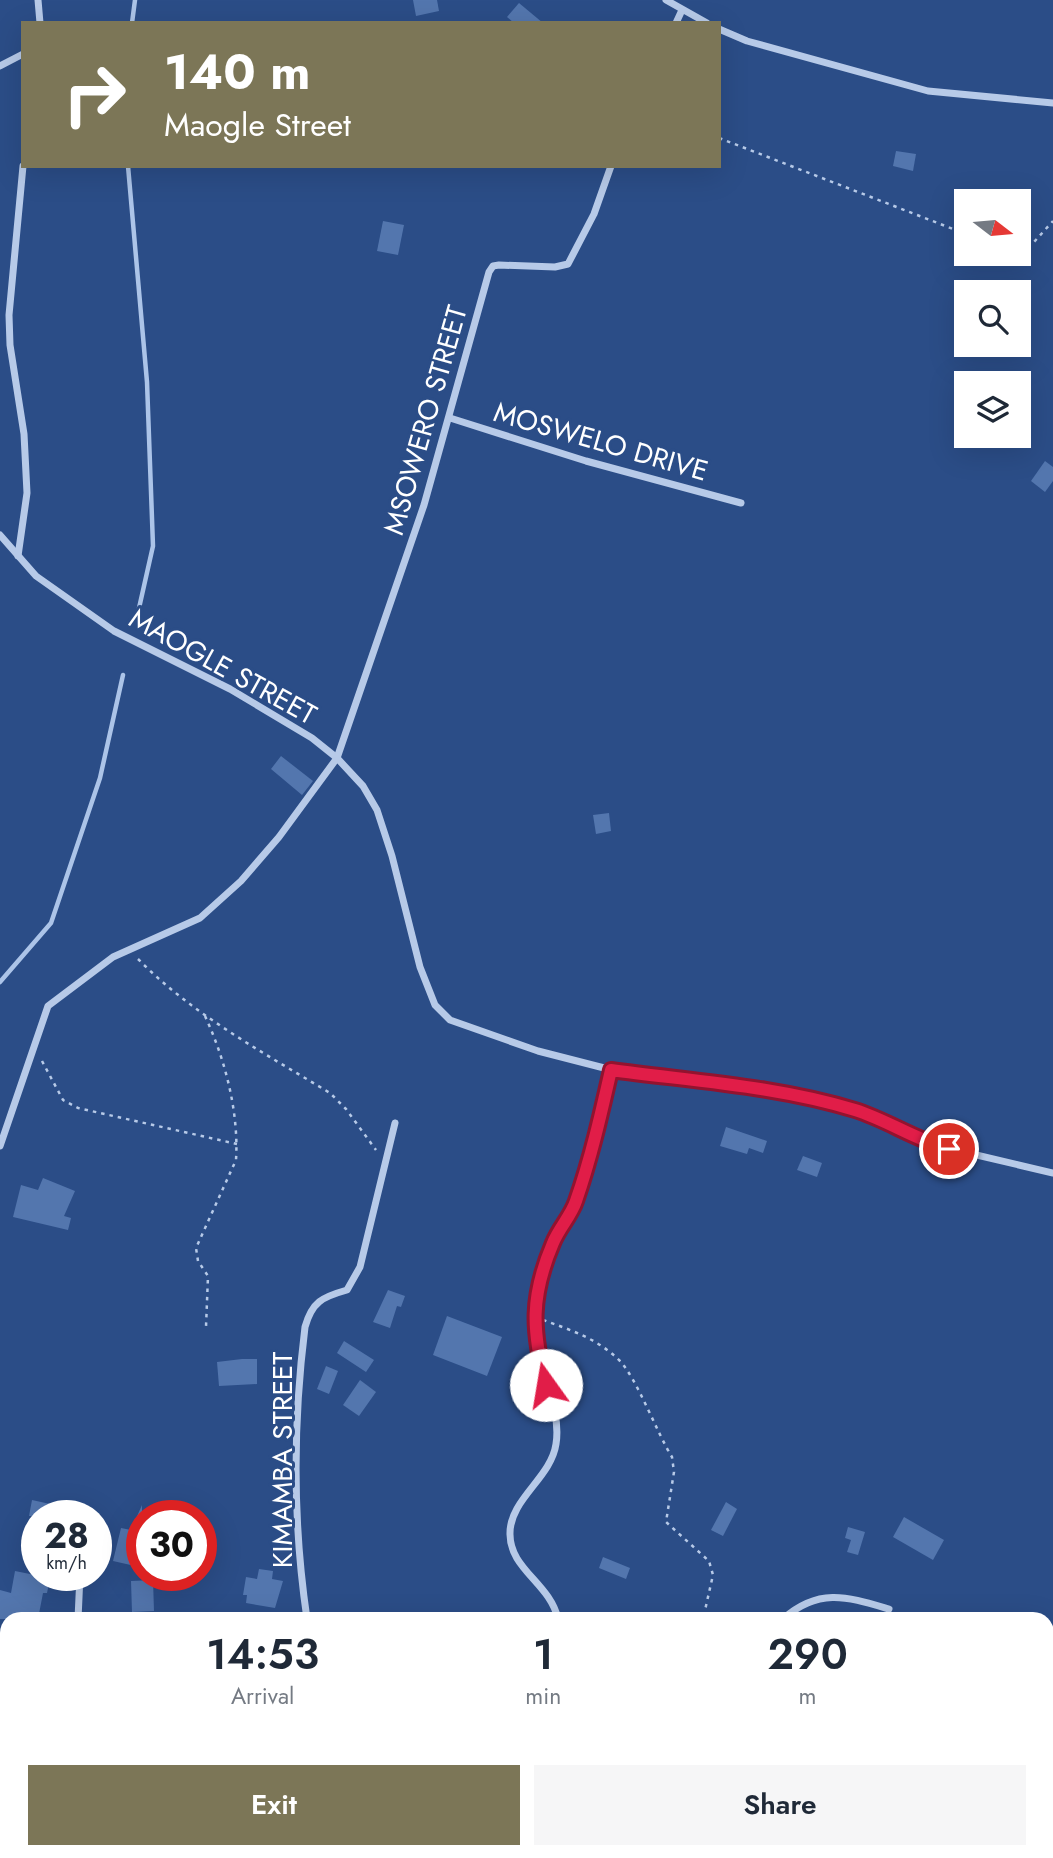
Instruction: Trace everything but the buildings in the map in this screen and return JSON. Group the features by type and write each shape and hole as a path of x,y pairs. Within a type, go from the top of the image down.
{"street":[{"path":"38,0 40,21"},
{"path":"666,0 703,21"},
{"path":"677,21 682,9"},
{"path":"721,30 747,41 928,91 1053,103"},
{"path":"0,66 21,55"},
{"path":"18,556 27,492 24,434 10,345 9,315 23,168"},
{"name":"MSOWERO STREET","path":"0,1146 36,1048 48,1006 113,957 200,918 241,881 279,837 337,758 450,418 489,272 493,266 499,265 555,267 568,264 594,214 610,168"},
{"name":"MOSWELO DRIVE","path":"450,418 586,461 741,503"},
{"name":"MAOGLE STREET","path":"0,535 36,576 114,631 230,689 312,738 337,758 363,786 377,810 411,922 420,967 435,1005 450,1020 479,1032 611,1070 805,1097 858,1111 934,1145 1053,1172"},
{"path":"556,1612 553,1599 521,1566 510,1534 516,1513 546,1469 556,1444 552,1408 533,1317 544,1265 554,1241 575,1205 589,1163 611,1070"},
{"name":"KIMAMBA STREET","path":"306,1612 298,1530 298,1441 305,1327 316,1301 346,1290 353,1283 395,1123"},
{"path":"78,1612 79,1591"},
{"path":"792,1612 803,1603 846,1597 890,1609"}],"path":[{"path":"721,139 954,229"},
{"path":"1031,243 1053,221"},
{"path":"129,951 157,979 203,1013 330,1093 372,1141 384,1169"},
{"path":"203,1013 227,1068 237,1144 236,1160 196,1248 198,1261 208,1276 206,1327"},
{"path":"36,1048 63,1100 78,1108 237,1144"},
{"path":"533,1317 581,1333 622,1363 672,1457 674,1472 666,1522 709,1561 713,1576 705,1612"}],"waterway":[{"path":"132,21 135,0"},
{"path":"128,168 147,382 153,546 137,617"},
{"path":"0,982 51,923 100,778 123,675"}],"route":[{"path":"546,1385 533,1317 537,1297 544,1265 554,1241 575,1205 589,1163 611,1070 805,1097 858,1111 915,1138 949,1149"}]}
